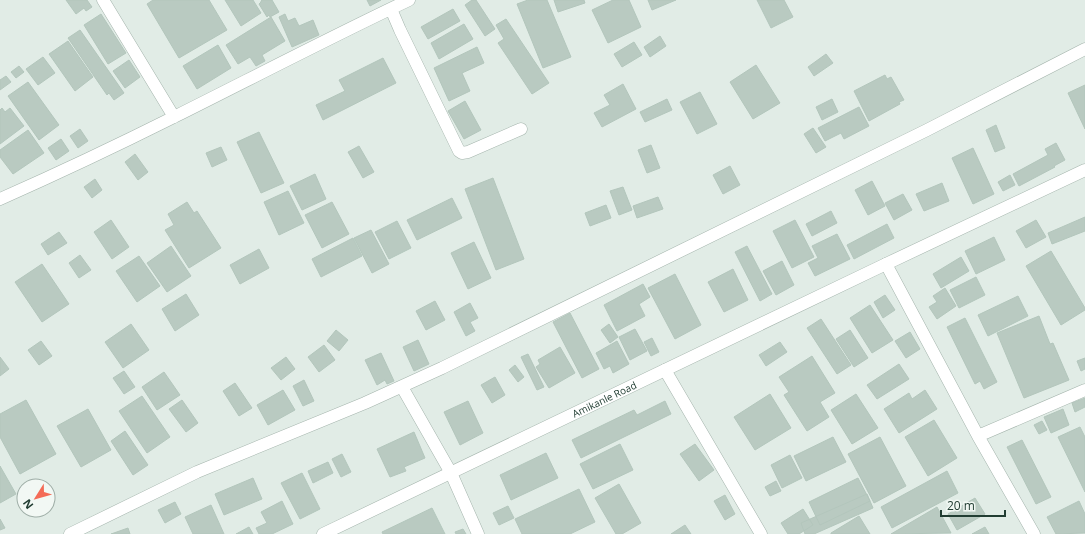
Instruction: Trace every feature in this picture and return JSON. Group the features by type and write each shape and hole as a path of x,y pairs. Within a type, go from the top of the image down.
{"street":[{"path":"103,0 174,117"},
{"path":"0,199 71,167 174,117 409,0"},
{"path":"391,9 459,151 462,153 468,152 522,129"},
{"path":"70,534 197,472 402,387 920,134 1085,49"},
{"name":"Amikanle Road","path":"323,534 1085,170"},
{"path":"886,264 978,436 1034,534"},
{"path":"665,370 761,534"},
{"path":"402,387 451,473 478,534"},
{"path":"978,436 1085,390"}],"building":[{"path":"66,0 87,0 92,7 86,11 84,8 76,14"},
{"path":"153,0 209,0 227,30 179,58 147,4"},
{"path":"225,0 253,0 261,13 241,26"},
{"path":"262,0 272,0 279,12 267,17 259,4"},
{"path":"367,0 381,0 370,6"},
{"path":"472,0 476,0 495,29 485,36 465,5"},
{"path":"528,0 547,0 571,57 543,68 517,4"},
{"path":"554,0 584,0 585,3 558,12"},
{"path":"613,0 629,0 641,27 608,43 592,10"},
{"path":"648,0 676,0 652,10"},
{"path":"757,0 784,0 793,17 771,28"},
{"path":"453,9 460,21 428,39 421,27"},
{"path":"101,14 126,53 108,64 84,25"},
{"path":"285,14 288,21 295,18 299,26 313,20 319,35 292,47 279,17"},
{"path":"271,17 285,41 262,55 265,61 256,66 250,57 238,64 226,45"},
{"path":"506,19 549,83 532,94 498,43 504,39 496,25"},
{"path":"464,24 473,39 439,59 431,43"},
{"path":"80,30 124,93 114,100 109,93 107,95 68,38"},
{"path":"660,36 666,46 650,57 644,47"},
{"path":"68,41 93,77 75,91 49,54"},
{"path":"634,42 642,55 622,67 614,54"},
{"path":"218,45 231,68 197,89 183,66"},
{"path":"477,47 484,63 462,73 470,91 449,101 434,68"},
{"path":"826,54 833,63 814,76 808,67"},
{"path":"43,57 55,73 38,85 26,69"},
{"path":"383,58 396,83 323,120 316,105 345,91 339,80"},
{"path":"129,60 140,77 125,88 113,71"},
{"path":"756,65 780,103 753,119 730,82"},
{"path":"19,66 24,72 16,78 11,72"},
{"path":"885,75 887,79 891,77 904,100 899,102 900,104 869,121 854,91"},
{"path":"6,76 11,82 0,90 0,80"},
{"path":"28,82 59,125 39,140 8,96"},
{"path":"623,84 636,109 602,127 594,113 610,105 604,95"},
{"path":"1085,85 1085,129 1068,93"},
{"path":"700,92 717,124 697,134 680,102"},
{"path":"667,99 672,110 645,122 640,112"},
{"path":"832,99 838,112 822,120 816,107"},
{"path":"465,101 481,130 464,139 448,111"},
{"path":"859,107 869,126 844,139 841,133 825,141 818,128"},
{"path":"2,108 5,112 10,108 24,126 0,144 0,110"},
{"path":"996,125 1005,148 995,152 986,130"},
{"path":"813,128 826,147 816,153 804,134"},
{"path":"80,129 88,141 78,148 70,136"},
{"path":"28,130 44,153 13,174 0,157 0,150"},
{"path":"259,132 284,183 261,193 237,142"},
{"path":"61,139 69,151 56,160 48,148"},
{"path":"1056,143 1065,160 1019,186 1013,174 1048,155 1045,149"},
{"path":"651,145 660,168 647,173 638,150"},
{"path":"359,146 374,172 363,178 348,152"},
{"path":"221,147 227,160 212,167 206,153"},
{"path":"973,148 994,194 973,204 952,158"},
{"path":"135,154 148,172 138,180 125,162"},
{"path":"730,166 740,185 723,194 713,175"},
{"path":"315,174 326,199 302,210 290,186"},
{"path":"1010,175 1015,185 1003,191 998,182"},
{"path":"493,178 524,259 496,270 465,189"},
{"path":"95,179 102,190 92,198 84,187"},
{"path":"872,181 885,206 868,215 855,190"},
{"path":"942,183 949,201 924,211 916,194"},
{"path":"623,187 632,210 619,215 610,191"},
{"path":"288,191 304,223 279,235 264,202"},
{"path":"903,194 912,210 894,220 885,203"},
{"path":"658,197 663,209 637,218 633,206"},
{"path":"452,198 462,218 417,240 407,220"},
{"path":"187,202 194,213 197,211 221,248 189,268 165,230 174,225 168,214"},
{"path":"332,202 349,234 322,248 305,215"},
{"path":"606,205 611,218 590,226 585,213"},
{"path":"831,211 837,223 812,236 806,224"},
{"path":"1085,217 1085,231 1052,244 1048,233"},
{"path":"111,220 129,247 112,259 94,232"},
{"path":"795,220 814,257 792,268 773,231"},
{"path":"1036,220 1046,237 1026,248 1016,231"},
{"path":"397,221 411,248 389,259 375,232"},
{"path":"887,224 894,238 854,259 847,245"},
{"path":"371,230 389,264 372,273 354,238"},
{"path":"59,232 67,243 48,255 41,244"},
{"path":"837,234 850,259 815,276 808,263 818,258 812,246"},
{"path":"994,237 1005,260 976,274 965,251"},
{"path":"353,238 362,256 321,277 312,259"},
{"path":"474,242 491,278 468,289 451,253"},
{"path":"171,246 191,276 167,292 147,263"},
{"path":"747,246 772,294 760,301 735,252"},
{"path":"259,249 269,268 240,284 230,265"},
{"path":"1051,251 1085,308 1085,310 1061,325 1026,266"},
{"path":"80,255 91,270 79,278 69,263"},
{"path":"139,256 160,286 137,302 116,271"},
{"path":"961,257 969,271 941,288 933,274"},
{"path":"782,261 794,285 776,295 763,271"},
{"path":"42,264 69,304 42,322 15,282"},
{"path":"733,269 748,300 724,312 708,282"},
{"path":"675,274 701,325 675,339 648,288"},
{"path":"976,277 985,295 959,308 950,290"},
{"path":"643,284 650,297 639,304 645,316 617,331 604,305"},
{"path":"945,288 956,306 937,319 929,307 937,302 933,296"},
{"path":"186,294 199,315 175,331 162,309"},
{"path":"885,295 895,310 883,318 874,302"},
{"path":"1018,296 1028,316 988,336 978,315"},
{"path":"435,301 445,320 426,330 416,311"},
{"path":"470,303 478,318 470,322 475,331 466,336 454,312"},
{"path":"870,305 893,340 872,353 850,318"},
{"path":"570,313 599,369 582,378 553,322"},
{"path":"1039,316 1050,344 1053,343 1069,380 1024,398 997,333"},
{"path":"965,318 997,382 984,389 980,381 975,384 947,327"},
{"path":"821,319 851,365 837,374 807,328"},
{"path":"131,324 149,350 123,368 105,342"},
{"path":"609,324 618,337 610,343 601,330"},
{"path":"635,329 647,351 630,360 619,337"},
{"path":"336,330 348,340 339,351 327,341"},
{"path":"850,330 868,358 854,367 836,339"},
{"path":"910,332 920,349 906,358 895,341"},
{"path":"652,338 659,352 651,356 644,342"},
{"path":"418,340 429,364 414,371 403,347"},
{"path":"41,341 52,356 39,365 28,350"},
{"path":"617,341 629,364 613,373 610,366 604,369 596,353"},
{"path":"780,342 787,352 766,366 759,355"},
{"path":"324,345 335,360 319,372 308,357"},
{"path":"560,347 575,373 549,388 536,367 540,364 538,360"},
{"path":"381,353 394,381 387,384 385,380 377,385 365,360"},
{"path":"528,354 544,387 537,390 521,357"},
{"path":"812,356 835,393 820,402 829,417 807,431 784,395 789,392 779,377"},
{"path":"0,357 9,369 0,376"},
{"path":"286,357 295,369 281,380 271,368"},
{"path":"1085,358 1085,369 1081,371 1077,361"},
{"path":"899,364 909,379 877,399 867,385"},
{"path":"515,365 524,377 518,382 509,370"},
{"path":"124,371 135,387 124,394 113,378"},
{"path":"164,372 180,395 157,410 142,387"},
{"path":"495,377 505,395 492,403 481,385"},
{"path":"304,380 314,401 303,406 293,386"},
{"path":"235,383 252,408 239,416 223,391"},
{"path":"283,390 295,410 268,425 257,405"},
{"path":"925,390 937,409 899,433 884,409 909,393 912,399"},
{"path":"770,394 791,428 755,450 734,417"},
{"path":"856,394 878,428 852,444 831,410"},
{"path":"142,396 170,437 147,453 119,411"},
{"path":"1085,398 1085,407 1075,412 1072,403"},
{"path":"26,400 56,454 20,474 0,437 0,414"},
{"path":"182,400 198,423 186,432 169,409"},
{"path":"468,401 483,433 460,445 444,412"},
{"path":"665,401 671,414 581,458 572,440 634,410 637,415"},
{"path":"88,409 111,450 81,467 57,426"},
{"path":"1063,409 1069,425 1051,433 1044,417"},
{"path":"934,420 957,458 928,476 905,437"},
{"path":"1042,421 1047,430 1039,434 1034,425"},
{"path":"1080,427 1085,437 1085,492 1058,437"},
{"path":"125,431 148,465 133,475 111,441"},
{"path":"414,432 425,458 404,467 406,471 390,477 377,449"},
{"path":"833,437 846,462 806,481 794,456"},
{"path":"880,437 906,486 874,503 848,454"},
{"path":"1022,440 1051,497 1036,504 1007,447"},
{"path":"620,444 633,470 593,489 580,464"},
{"path":"695,444 714,470 699,481 680,454"},
{"path":"546,453 558,478 511,500 500,475"},
{"path":"342,454 351,472 341,477 332,459"},
{"path":"790,455 802,478 782,488 771,465"},
{"path":"328,462 333,473 313,483 308,471"},
{"path":"0,466 16,494 0,503"},
{"path":"947,471 958,493 892,528 881,507"},
{"path":"302,473 320,509 300,519 281,483"},
{"path":"253,478 262,499 224,515 215,494"},
{"path":"858,478 870,501 820,525 809,502"},
{"path":"776,481 781,491 770,496 765,487"},
{"path":"619,484 641,523 622,534 616,534 595,498"},
{"path":"579,489 595,522 570,534 522,534 515,519"},
{"path":"867,494 873,508 814,534 805,534 801,523"},
{"path":"725,495 735,514 725,520 714,501"},
{"path":"975,498 985,514 957,530 948,514"},
{"path":"282,501 293,524 272,534 259,534 256,528 267,523 261,512"},
{"path":"1079,501 1085,514 1085,533 1056,534 1047,517"},
{"path":"175,502 181,514 165,523 158,510"},
{"path":"211,505 224,534 193,534 185,517"},
{"path":"508,506 514,518 499,525 493,513"},
{"path":"937,507 951,533 891,534"},
{"path":"432,508 445,534 383,534 382,532"},
{"path":"803,509 813,525 799,534 788,534 781,523"},
{"path":"859,516 870,534 831,534 831,533"},
{"path":"0,519 5,528 0,530"},
{"path":"685,525 691,534 671,534"},
{"path":"249,527 253,534 236,534"},
{"path":"985,527 989,534 972,534"},
{"path":"128,528 130,534 111,534"},
{"path":"463,529 466,534 456,534 455,532"}]}
